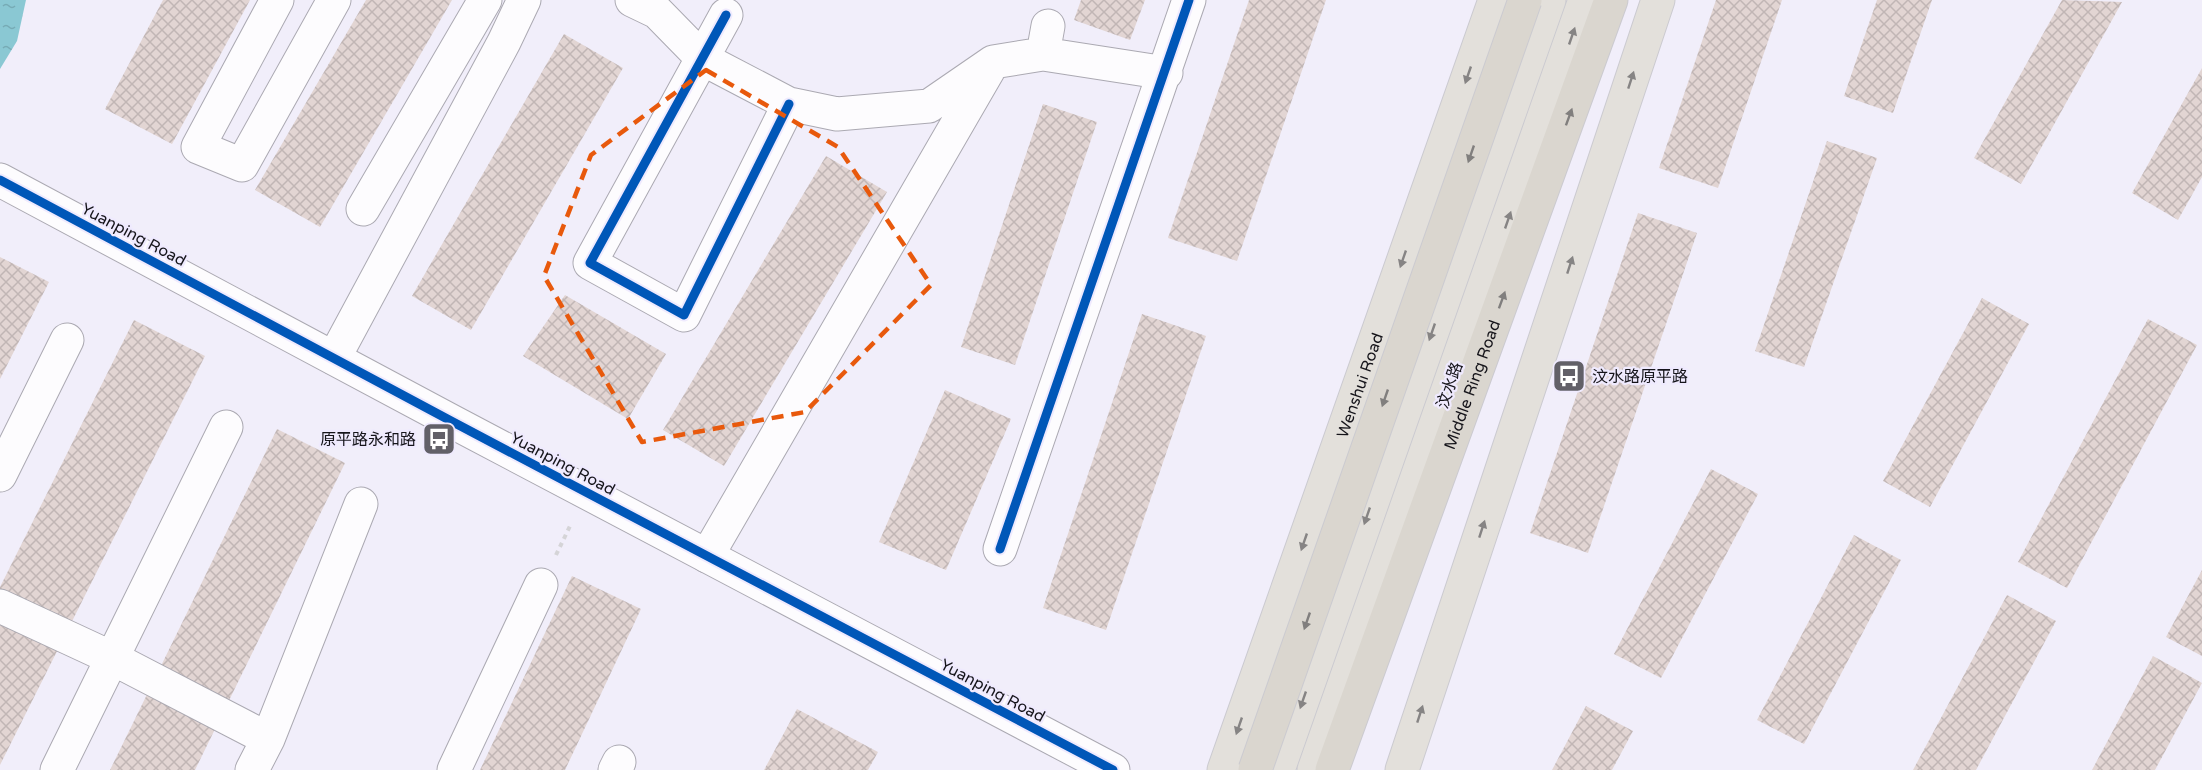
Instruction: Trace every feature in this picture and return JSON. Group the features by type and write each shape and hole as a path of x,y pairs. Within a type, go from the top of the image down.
{"highway":[{"path":"1255,770 1525,0"},
{"name":"Middle Ring Road","path":"1332,770 1611,0"}],"main road":[{"path":"1495,0 1505,125"},
{"name":"Wenshui Road","path":"1224,770 1495,0"},
{"name":"汶水路","path":"1278,770 1549,0"},
{"name":"汶水路","path":"1314,770 1585,0"},
{"path":"1402,770 1658,0"}],"street":[{"path":"277,0 198,147 242,165 334,0"},
{"path":"363,209 485,0"},
{"path":"334,358 504,42 524,0"},
{"path":"632,0 657,12 703,59 789,104 837,114 929,106 993,62 1046,40 1166,73"},
{"path":"1000,549 1166,73 1189,0"},
{"path":"726,15 590,263 684,315 789,104"},
{"path":"707,556 993,62"},
{"name":"Yuanping Road","path":"0,180 586,493 1113,770"},
{"path":"0,475 67,339"},
{"path":"57,770 226,427"},
{"path":"252,770 268,739 362,504"},
{"path":"454,770 541,585"},
{"path":"0,606 112,658 268,739"}],"path":[{"path":"541,585 586,493"}],"highlighted area":[{"path":"706,70 838,147 931,285 805,412 642,442 544,276 591,155"}],"water":[{"path":"0,0 26,0 17,41 0,69"}],"building":[{"path":"163,0 250,0 172,144 105,109"},
{"path":"366,0 452,0 320,227 255,190"},
{"path":"1081,0 1145,0 1130,40 1074,20"},
{"path":"1249,0 1326,0 1237,261 1168,238"},
{"path":"1716,0 1782,0 1718,188 1659,168"},
{"path":"1877,0 1932,0 1893,113 1844,96"},
{"path":"2062,0 2122,2 2021,184 1974,158"},
{"path":"564,34 623,68 471,330 412,296"},
{"path":"2202,68 2202,177 2178,220 2132,193"},
{"path":"1043,104 1097,122 1015,365 961,347"},
{"path":"1827,141 1877,158 1804,367 1755,351"},
{"path":"826,156 887,192 724,466 663,430"},
{"path":"1638,213 1697,233 1588,553 1530,533"},
{"path":"0,257 49,282 0,379"},
{"path":"565,295 666,354 628,419 523,356"},
{"path":"1982,298 2029,324 1930,507 1883,481"},
{"path":"1142,314 1206,336 1106,630 1043,608"},
{"path":"2148,319 2197,345 2067,588 2018,562"},
{"path":"134,320 205,356 0,765 0,587"},
{"path":"945,390 1011,419 946,570 879,542"},
{"path":"277,429 345,463 195,770 110,770"},
{"path":"1711,469 1758,494 1661,678 1614,654"},
{"path":"1854,535 1901,560 1804,744 1757,720"},
{"path":"2202,570 2202,656 2166,637"},
{"path":"572,576 641,609 565,770 480,770"},
{"path":"2007,595 2056,621 1976,770 1913,770"},
{"path":"2153,656 2202,683 2155,770 2092,770"},
{"path":"1586,706 1633,731 1612,770 1552,770"},
{"path":"797,709 878,752 868,770 764,770"}],"cycle path":[{"path":"1000,549 1189,0"},
{"path":"726,15 590,263 684,315 789,104"},
{"path":"0,180 1113,770"}],"place":[{"name":"汶水路原平路","path":"1569,376"},
{"name":"原平路永和路","path":"439,439"}]}
